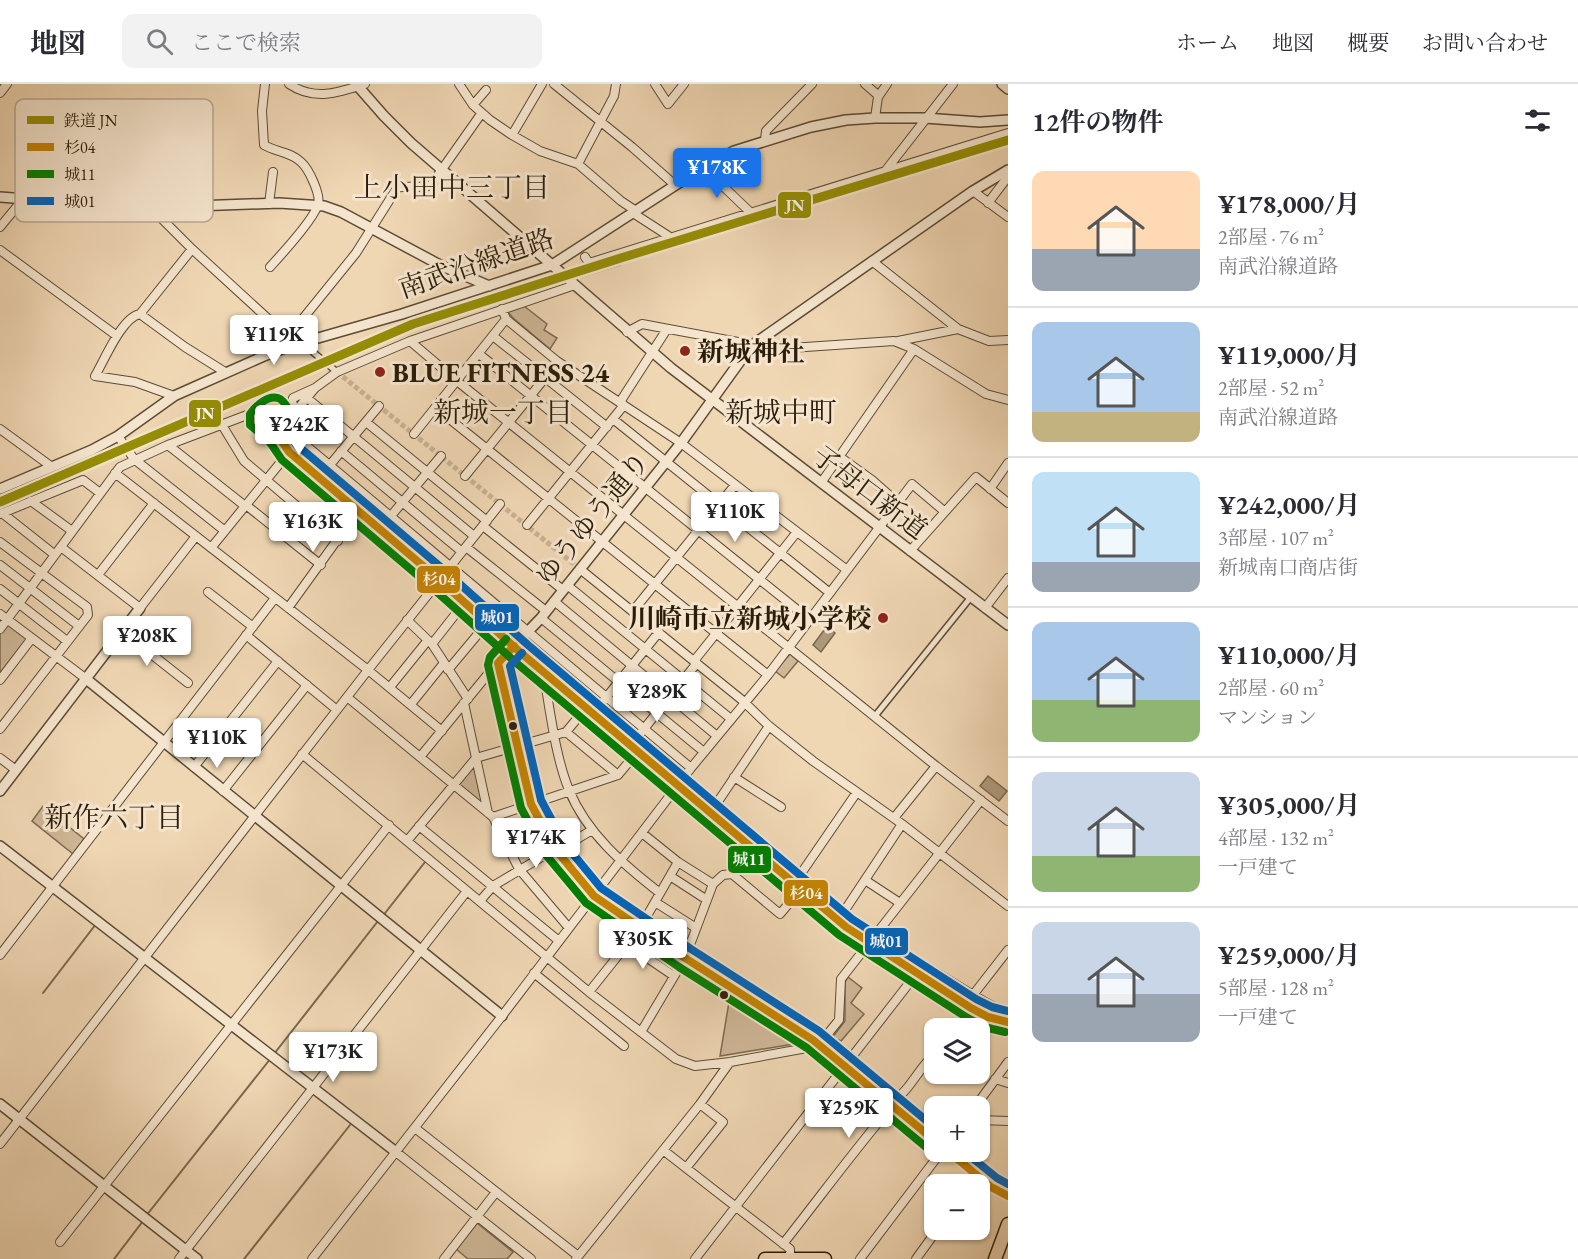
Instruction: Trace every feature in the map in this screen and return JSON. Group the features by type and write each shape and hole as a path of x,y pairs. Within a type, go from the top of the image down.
{"main road":[{"path":"995,1259 1008,1224"},
{"path":"765,1259 825,1259"}],"street":[{"path":"0,93 7,84"},
{"path":"265,84 262,111 264,145 291,155 304,164 319,199 318,205 284,252 270,267"},
{"path":"289,84 298,90 314,95 360,85"},
{"path":"459,84 482,114 540,151 586,168 621,201 670,237"},
{"path":"512,135 542,84"},
{"path":"554,84 601,120 675,185"},
{"path":"578,164 614,96 616,84"},
{"path":"655,84 668,104 684,84"},
{"path":"765,140 766,131 812,84"},
{"path":"864,84 879,96"},
{"path":"875,118 879,96 887,84"},
{"path":"885,171 953,84"},
{"path":"1002,84 1008,89"},
{"name":"子母口新道","path":"360,85 384,117 627,332 1008,625"},
{"path":"473,105 486,90"},
{"path":"165,222 289,341 356,253 397,188 431,185 482,114"},
{"name":"南武沿線道路","path":"0,489 118,436 174,396 289,341 402,314 552,265 703,167 734,151 819,125 875,118 925,118 980,122 1008,120"},
{"path":"585,257 589,262 1008,132"},
{"path":"703,167 750,212"},
{"path":"988,203 1007,178 1008,171"},
{"name":"ゆうゆう通り","path":"514,646 544,614 681,443 751,346 973,191 997,175 1008,171"},
{"path":"268,204 273,172"},
{"path":"973,191 1008,217"},
{"path":"0,197 15,198"},
{"path":"213,205 318,205 341,212 440,265 489,286"},
{"path":"0,227 15,209"},
{"path":"174,396 135,382 95,376 117,336 134,315 140,314 192,249"},
{"path":"0,250 117,336"},
{"path":"872,261 958,329 989,341 1008,340"},
{"path":"296,412 292,399 315,388 338,372 410,341 575,285"},
{"path":"502,309 506,319 558,362 681,443 847,570"},
{"path":"140,314 184,347 225,372"},
{"path":"414,434 506,319"},
{"path":"627,332 642,324 751,346 792,349 894,341 958,329"},
{"path":"527,525 613,419 667,329"},
{"path":"493,336 607,427"},
{"path":"410,341 737,607 936,766 1008,820"},
{"path":"894,341 914,349 976,389 1008,400"},
{"path":"308,348 338,372"},
{"path":"821,483 914,349"},
{"path":"478,354 810,620"},
{"path":"465,476 558,362"},
{"path":"280,430 315,388"},
{"path":"307,398 474,536"},
{"path":"319,478 379,406"},
{"path":"436,408 768,675"},
{"path":"0,629 120,467 168,445 247,415 254,415 330,465 691,768"},
{"path":"613,419 830,593"},
{"path":"366,422 428,472 485,523 731,719"},
{"path":"222,425 244,461 338,541"},
{"path":"280,430 289,452 586,708 596,711 633,742 638,751 800,881 876,935 973,995 996,1008 1008,1011"},
{"path":"1,432 52,467"},
{"path":"118,436 132,460 225,531"},
{"path":"168,445 321,565"},
{"path":"341,451 544,614 619,682 704,752"},
{"path":"211,548 289,452"},
{"path":"380,530 441,456"},
{"path":"840,457 872,480 898,503"},
{"path":"990,489 1008,462"},
{"path":"115,473 390,687 442,731"},
{"path":"910,551 976,477 1008,503"},
{"path":"1,513 82,480 100,493"},
{"path":"312,1259 502,1016 691,768 768,675 912,484 944,511"},
{"path":"633,611 735,485"},
{"path":"31,501 72,531"},
{"path":"98,575 154,503"},
{"path":"0,1144 302,754 500,504"},
{"path":"288,608 358,511"},
{"path":"1,513 55,555"},
{"path":"633,742 796,532"},
{"path":"0,791 195,536"},
{"path":"0,542 87,607 88,615 0,729"},
{"path":"61,547 140,608"},
{"path":"0,565 79,626"},
{"path":"580,569 745,702 769,726 813,761 894,818 1008,906"},
{"path":"985,608 1008,578"},
{"path":"0,590 68,641"},
{"path":"208,592 253,627"},
{"path":"875,716 971,597"},
{"path":"0,955 275,598"},
{"path":"554,601 717,736"},
{"path":"390,687 465,603"},
{"path":"0,614 85,678 502,1016"},
{"path":"407,620 430,642 466,701 476,758 490,815 519,869 569,928"},
{"path":"411,704 488,622"},
{"path":"122,631 188,683"},
{"path":"596,711 659,632"},
{"path":"246,636 337,710"},
{"path":"0,680 32,638"},
{"path":"420,757 514,646"},
{"path":"194,767 278,661"},
{"path":"498,663 531,804 556,850 594,896 685,958 813,1040 924,1132"},
{"path":"550,677 544,682 569,791 592,830 620,861 660,892"},
{"path":"223,791 307,685"},
{"path":"347,697 490,815"},
{"path":"407,841 476,758 566,732 586,708"},
{"path":"715,806 769,726"},
{"path":"566,732 618,775"},
{"path":"490,815 618,775 638,751"},
{"path":"302,754 589,992 676,1059 695,1066 818,1046 839,1020 841,979 981,800"},
{"path":"0,758 16,770"},
{"path":"894,818 936,766"},
{"path":"734,777 781,807"},
{"path":"680,783 715,806 800,881 846,927 972,1008 988,1017 1008,1022"},
{"path":"641,1032 685,958 713,884 723,875 732,874 780,914 857,792"},
{"path":"843,913 902,824"},
{"path":"60,1242 388,825"},
{"path":"419,826 559,941"},
{"path":"480,901 493,886 519,869 592,830"},
{"path":"642,832 678,862 713,884"},
{"path":"0,846 531,1259"},
{"path":"589,992 640,928 678,862"},
{"path":"670,876 707,900"},
{"path":"866,880 900,903"},
{"path":"179,1259 467,891"},
{"path":"655,902 696,928"},
{"path":"627,944 674,976"},
{"path":"973,995 1008,950"},
{"path":"534,973 624,1046"},
{"path":"695,1259 917,973"},
{"path":"964,1018 972,1008"},
{"path":"415,1128 577,1258 700,1104 730,1062"},
{"path":"983,1096 1008,1062"},
{"path":"783,1244 924,1066"},
{"path":"995,1079 1008,1083"},
{"path":"0,1104 197,1259"},
{"path":"686,1168 723,1122 700,1104"},
{"path":"990,1120 1008,1121"},
{"path":"663,1150 783,1244 790,1250 790,1258"},
{"path":"860,1259 933,1162"},
{"path":"961,1162 976,1174"},
{"path":"990,1186 1008,1197"},
{"path":"444,1259 496,1192"},
{"path":"916,1259 930,1240"}],"shaded area":[{"path":"617,257 620,265 581,277 577,269"},
{"path":"524,306 547,324 544,330 557,338 550,349 508,312"},
{"path":"450,570 523,631 517,640 444,578"},
{"path":"7,624 28,639 3,673 0,671 0,633"},
{"path":"827,626 835,633 821,652 813,645"},
{"path":"790,654 798,661 784,678 775,671"},
{"path":"472,764 475,765 485,803 482,805 458,785"},
{"path":"988,776 1007,791 999,801 980,786"},
{"path":"43,806 84,839 73,854 32,821"},
{"path":"848,977 862,988 851,1003 864,1014 831,1050 828,1048 828,1043 845,1021 845,982"},
{"path":"729,1002 764,1019 800,1043 720,1056"},
{"path":"477,1223 513,1252 507,1259 468,1259 456,1249"}],"waterway":[{"path":"600,714 677,778"},
{"path":"382,917 425,862"},
{"path":"838,913 958,993 982,1007 1008,1016"},
{"path":"274,1054 378,921"},
{"path":"43,993 96,924"},
{"path":"146,1216 271,1058"},
{"path":"244,1259 350,1125"},
{"path":"114,1259 143,1221"}],"tunnel":[{"path":"337,372 580,569"}],"rail line":[{"name":"JN","path":"0,502 413,324 1008,140"}],"transit line":[{"name":"城11","path":"290,435 293,432 294,423 281,399 270,398 258,405 250,414 250,425 269,441 282,460 514,661 839,935 966,1017 984,1027 1005,1032"},
{"name":"杉04","path":"259,419 277,434 289,452 521,653 846,927 971,1008 988,1017 1008,1022"},
{"name":"城01","path":"290,435 297,445 443,569 528,645 852,919 976,999 992,1007 1008,1011"},
{"name":"城11","path":"506,639 490,657 488,665 521,808 546,855 586,903 679,967 807,1048 924,1146"},
{"name":"杉04","path":"514,646 498,663 531,804 555,849 594,896 685,958 813,1040 924,1132"},
{"name":"城01","path":"522,653 510,666 541,800 564,843 601,888 819,1031 924,1119"},
{"name":"杉04","path":"961,1162 991,1187 1008,1196"},
{"name":"城01","path":"977,1162 1008,1184"}],"place":[{"name":"新城神社","path":"685,351"},
{"name":"BLUE FITNESS 24","path":"380,372"},
{"name":"川崎市立新城小学校","path":"883,618"}],"district":[{"name":"上小田中三丁目","path":"452,187"},
{"name":"新城一丁目","path":"503,412"},
{"name":"新城中町","path":"781,412"},
{"name":"新作六丁目","path":"114,817"}]}
